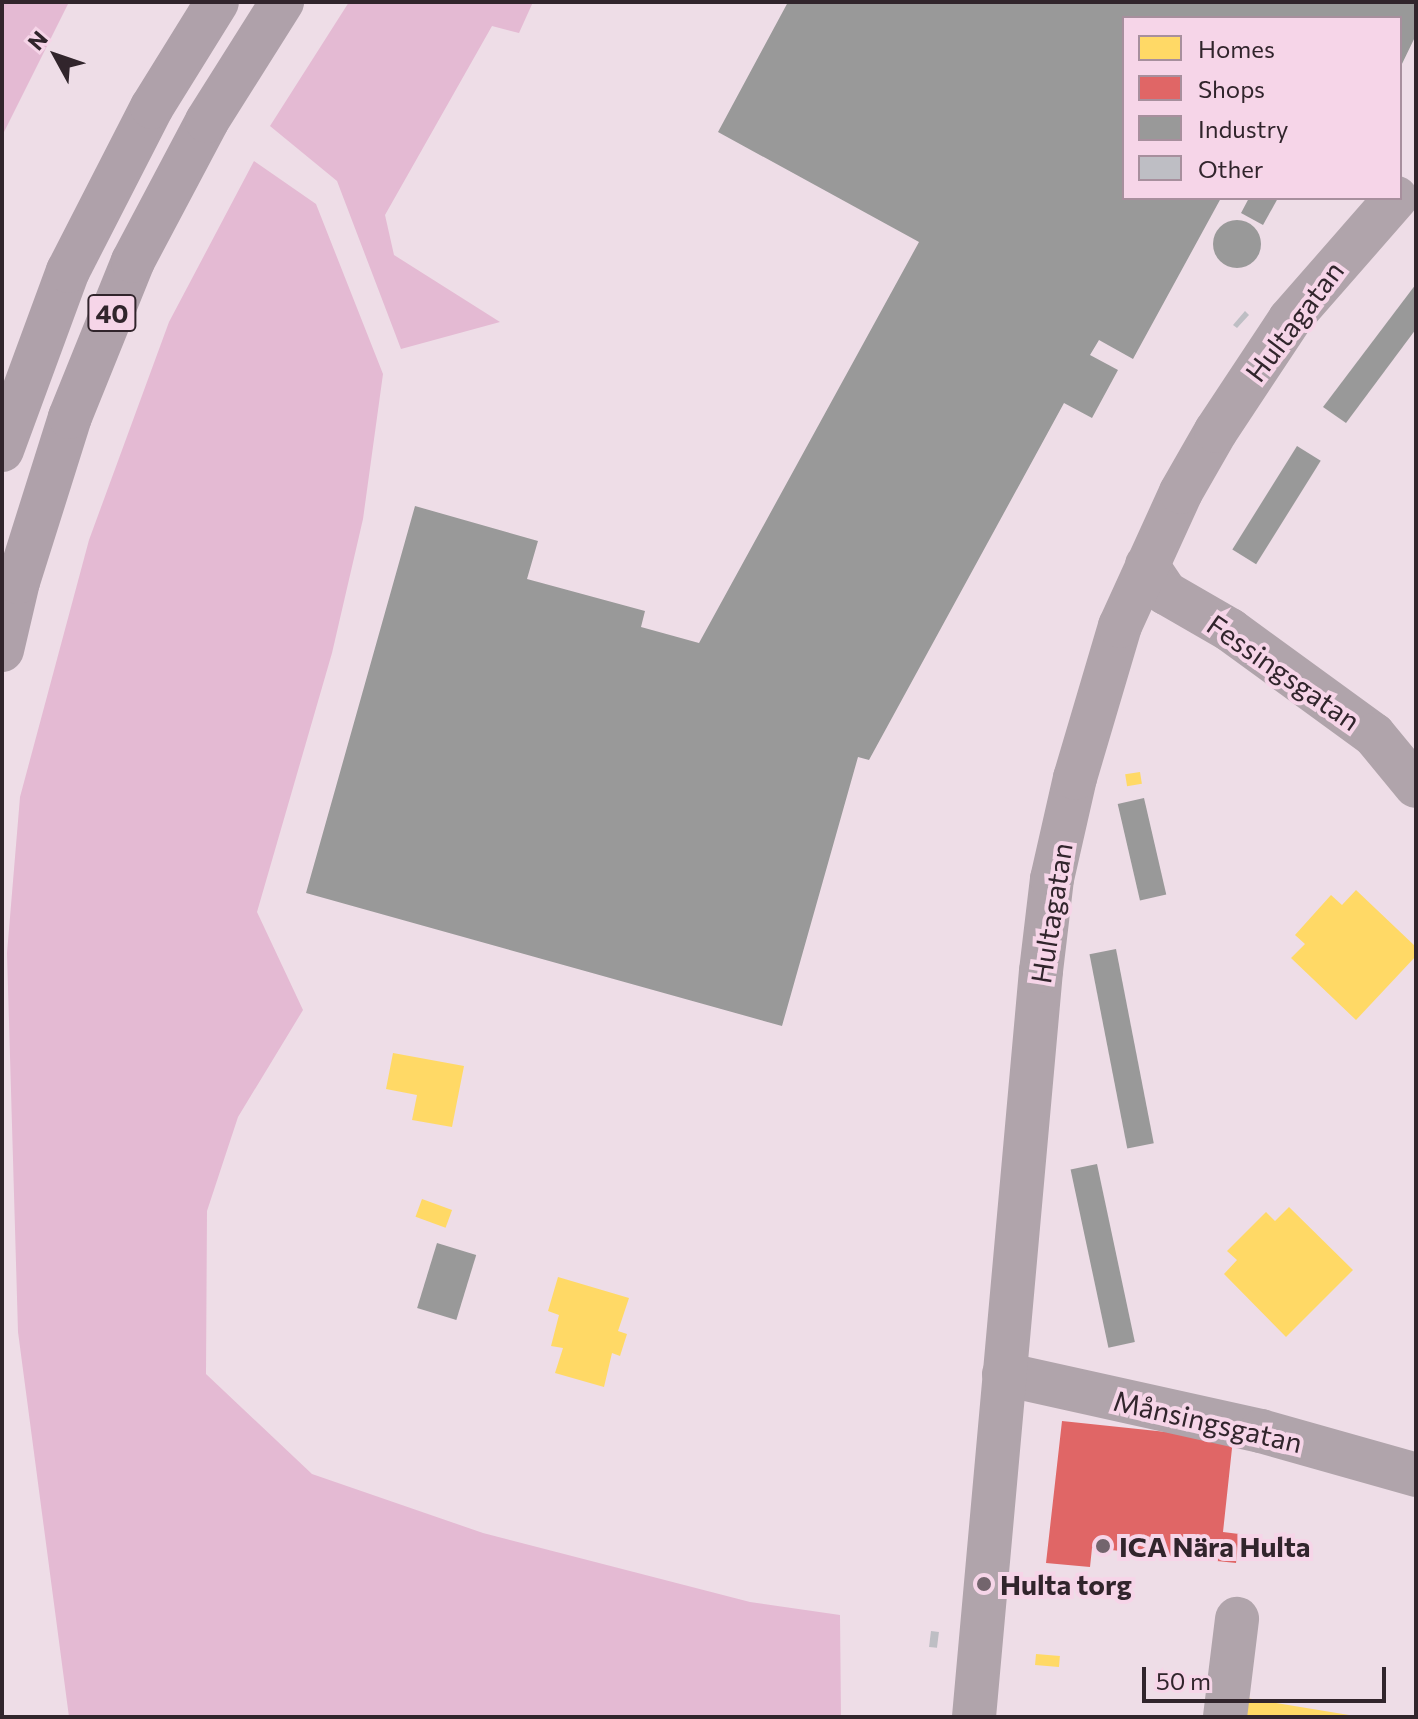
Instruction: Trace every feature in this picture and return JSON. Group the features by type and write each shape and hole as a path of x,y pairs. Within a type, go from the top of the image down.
{"highway":[{"name":"40","path":"2,450 68,271 152,107 217,2"},
{"name":"40","path":"2,650 18,582 70,417 133,261 207,121 282,2"}],"street":[{"name":"Hultagatan","path":"974,1717 1052,879 1075,778 1120,626 1181,492 1276,340 1370,224 1394,200"},
{"name":"Fessingsgatan","path":"1147,565 1166,593 1230,630 1374,735 1416,786"},
{"name":"Månsingsgatan","path":"1004,1374 1261,1431 1414,1474"},
{"path":"1225,1717 1237,1619"}],"shaded area":[{"path":"2,2 69,2 2,136"},
{"path":"349,2 533,2 519,33 492,26 385,215 394,255 500,322 401,349 337,181 270,126"},
{"path":"254,161 316,204 383,374 363,519 332,653 257,912 303,1010 238,1117 207,1211 206,1374 312,1474 483,1533 750,1602 840,1615 841,1717 69,1717 18,1332 7,953 20,797 89,540 169,322"}],"building: Homes":[{"path":"1140,772 1142,784 1127,786 1125,774"},
{"path":"1356,890 1416,947 1416,956 1356,1020 1291,958 1305,944 1295,935 1331,895 1342,905"},
{"path":"393,1053 464,1066 452,1127 412,1120 417,1095 386,1089"},
{"path":"422,1199 452,1210 446,1228 416,1217"},
{"path":"1289,1207 1353,1270 1286,1337 1224,1274 1237,1260 1227,1251 1266,1212 1275,1221"},
{"path":"558,1277 629,1298 618,1331 627,1334 620,1356 612,1353 604,1387 555,1373 563,1348 551,1346 559,1315 548,1311"},
{"path":"1036,1654 1060,1656 1059,1667 1035,1665"},
{"path":"1246,1698 1349,1715 1349,1717 1243,1717"}],"building: Shops":[{"path":"1062,1421 1233,1439 1223,1532 1239,1534 1236,1563 1092,1548 1090,1567 1046,1563"}],"building: Industry":[{"path":"788,2 1416,2 1416,35 1402,64 1402,16 1122,16 1122,200 1220,200 1133,359 1099,340 1090,355 1118,370 1092,418 1064,403 869,760 858,757 782,1026 306,893 415,506 538,541 527,579 645,611 641,627 699,643 919,242 718,132"},
{"path":"1248,200 1277,200 1263,225 1241,213"},
{"path":"1237,220 1254,227 1261,244 1254,261 1237,268 1220,261 1213,244 1220,227"},
{"path":"1416,284 1416,329 1346,423 1323,407"},
{"path":"1297,446 1321,461 1256,564 1232,549"},
{"path":"1144,798 1166,894 1140,901 1118,804"},
{"path":"1116,949 1154,1143 1127,1149 1089,954"},
{"path":"1097,1164 1135,1342 1108,1348 1071,1170"},
{"path":"437,1243 476,1255 456,1320 417,1308"}],"building: Other":[{"path":"1245,311 1249,315 1237,328 1233,325"},
{"path":"931,1631 939,1632 937,1648 929,1647"}],"place":[{"name":"ICA Nära Hulta","path":"1103,1546"},
{"name":"Hulta torg","path":"984,1584"}]}
